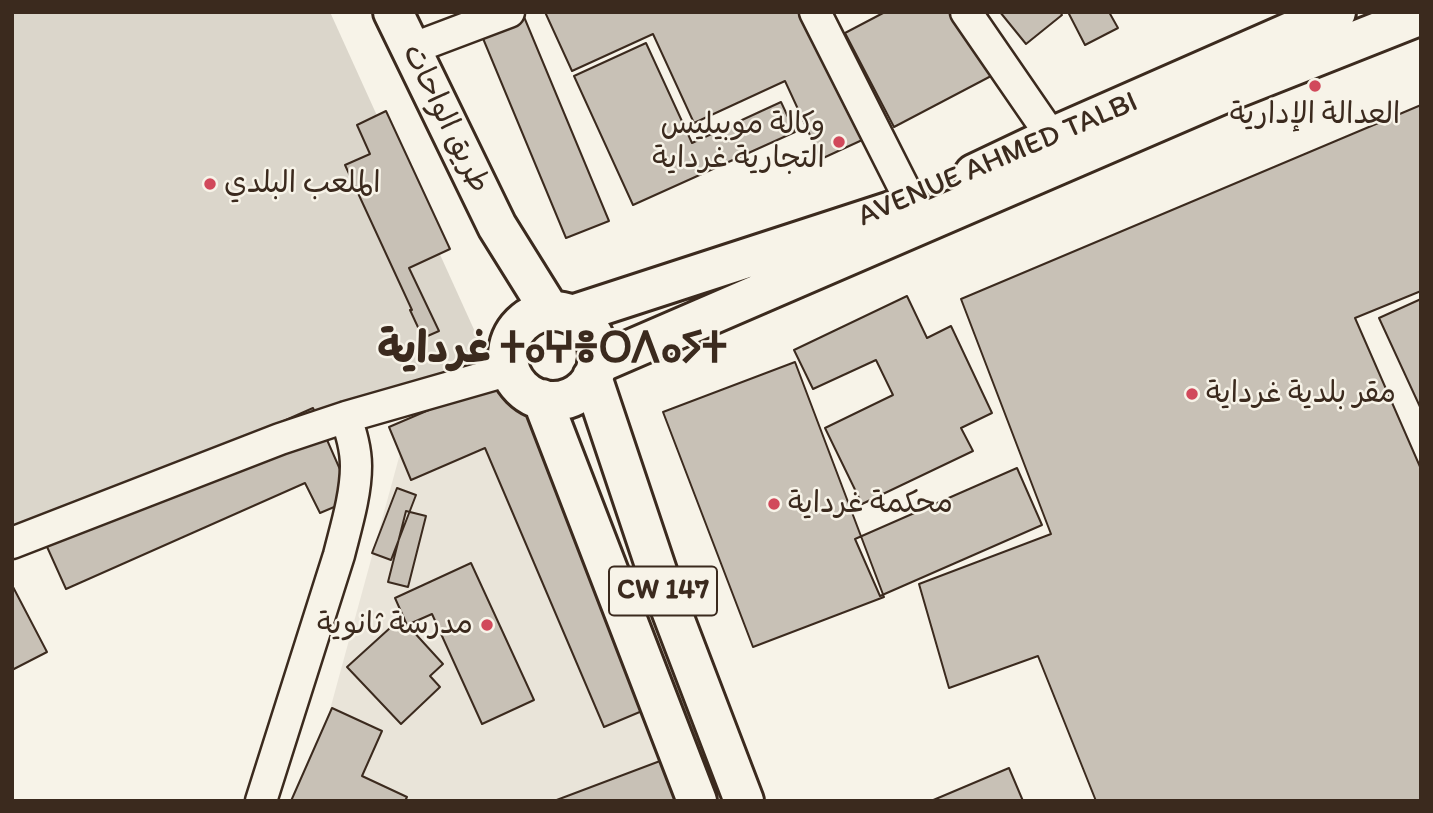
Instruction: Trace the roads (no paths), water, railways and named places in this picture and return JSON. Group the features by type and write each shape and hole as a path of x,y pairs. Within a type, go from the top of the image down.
{"main road":[{"name":"طريق الواحات","path":"393,12 497,226 547,318"},
{"name":"AVENUE AHMED TALBI","path":"547,318 912,204 1052,137 1336,12"},
{"path":"595,371 1229,91 1421,15"},
{"path":"547,318 584,323 593,335 598,349 595,371 583,389 571,397 557,401 542,399 528,393 517,383 510,370 510,340 547,318"},
{"name":"CW 147","path":"595,371 663,589 744,801"},
{"name":"CW 147","path":"542,399 697,801"}],"street":[{"path":"411,50 509,12"},
{"path":"815,12 912,204"},
{"path":"966,12 1052,137"},
{"path":"12,543 279,439 510,370"},
{"path":"261,801 339,555 348,517 356,468 353,439 346,417"}],"place":[{"name":"العدالة الإدارية","path":"1315,86"},
{"name":"وكالة موبيليس التجارية غرداية","path":"839,142"},
{"name":"الملعب البلدي","path":"210,184"},
{"name":"مقر بلدية غرداية","path":"1192,394"},
{"name":"محكمة غرداية","path":"774,504"},
{"name":"مدرسة ثانوية","path":"487,625"}],"district":[{"name":"غرداية ⵜⴰⵖⴻⵔⴷⴰⵢⵜ","path":"552,351"}]}
